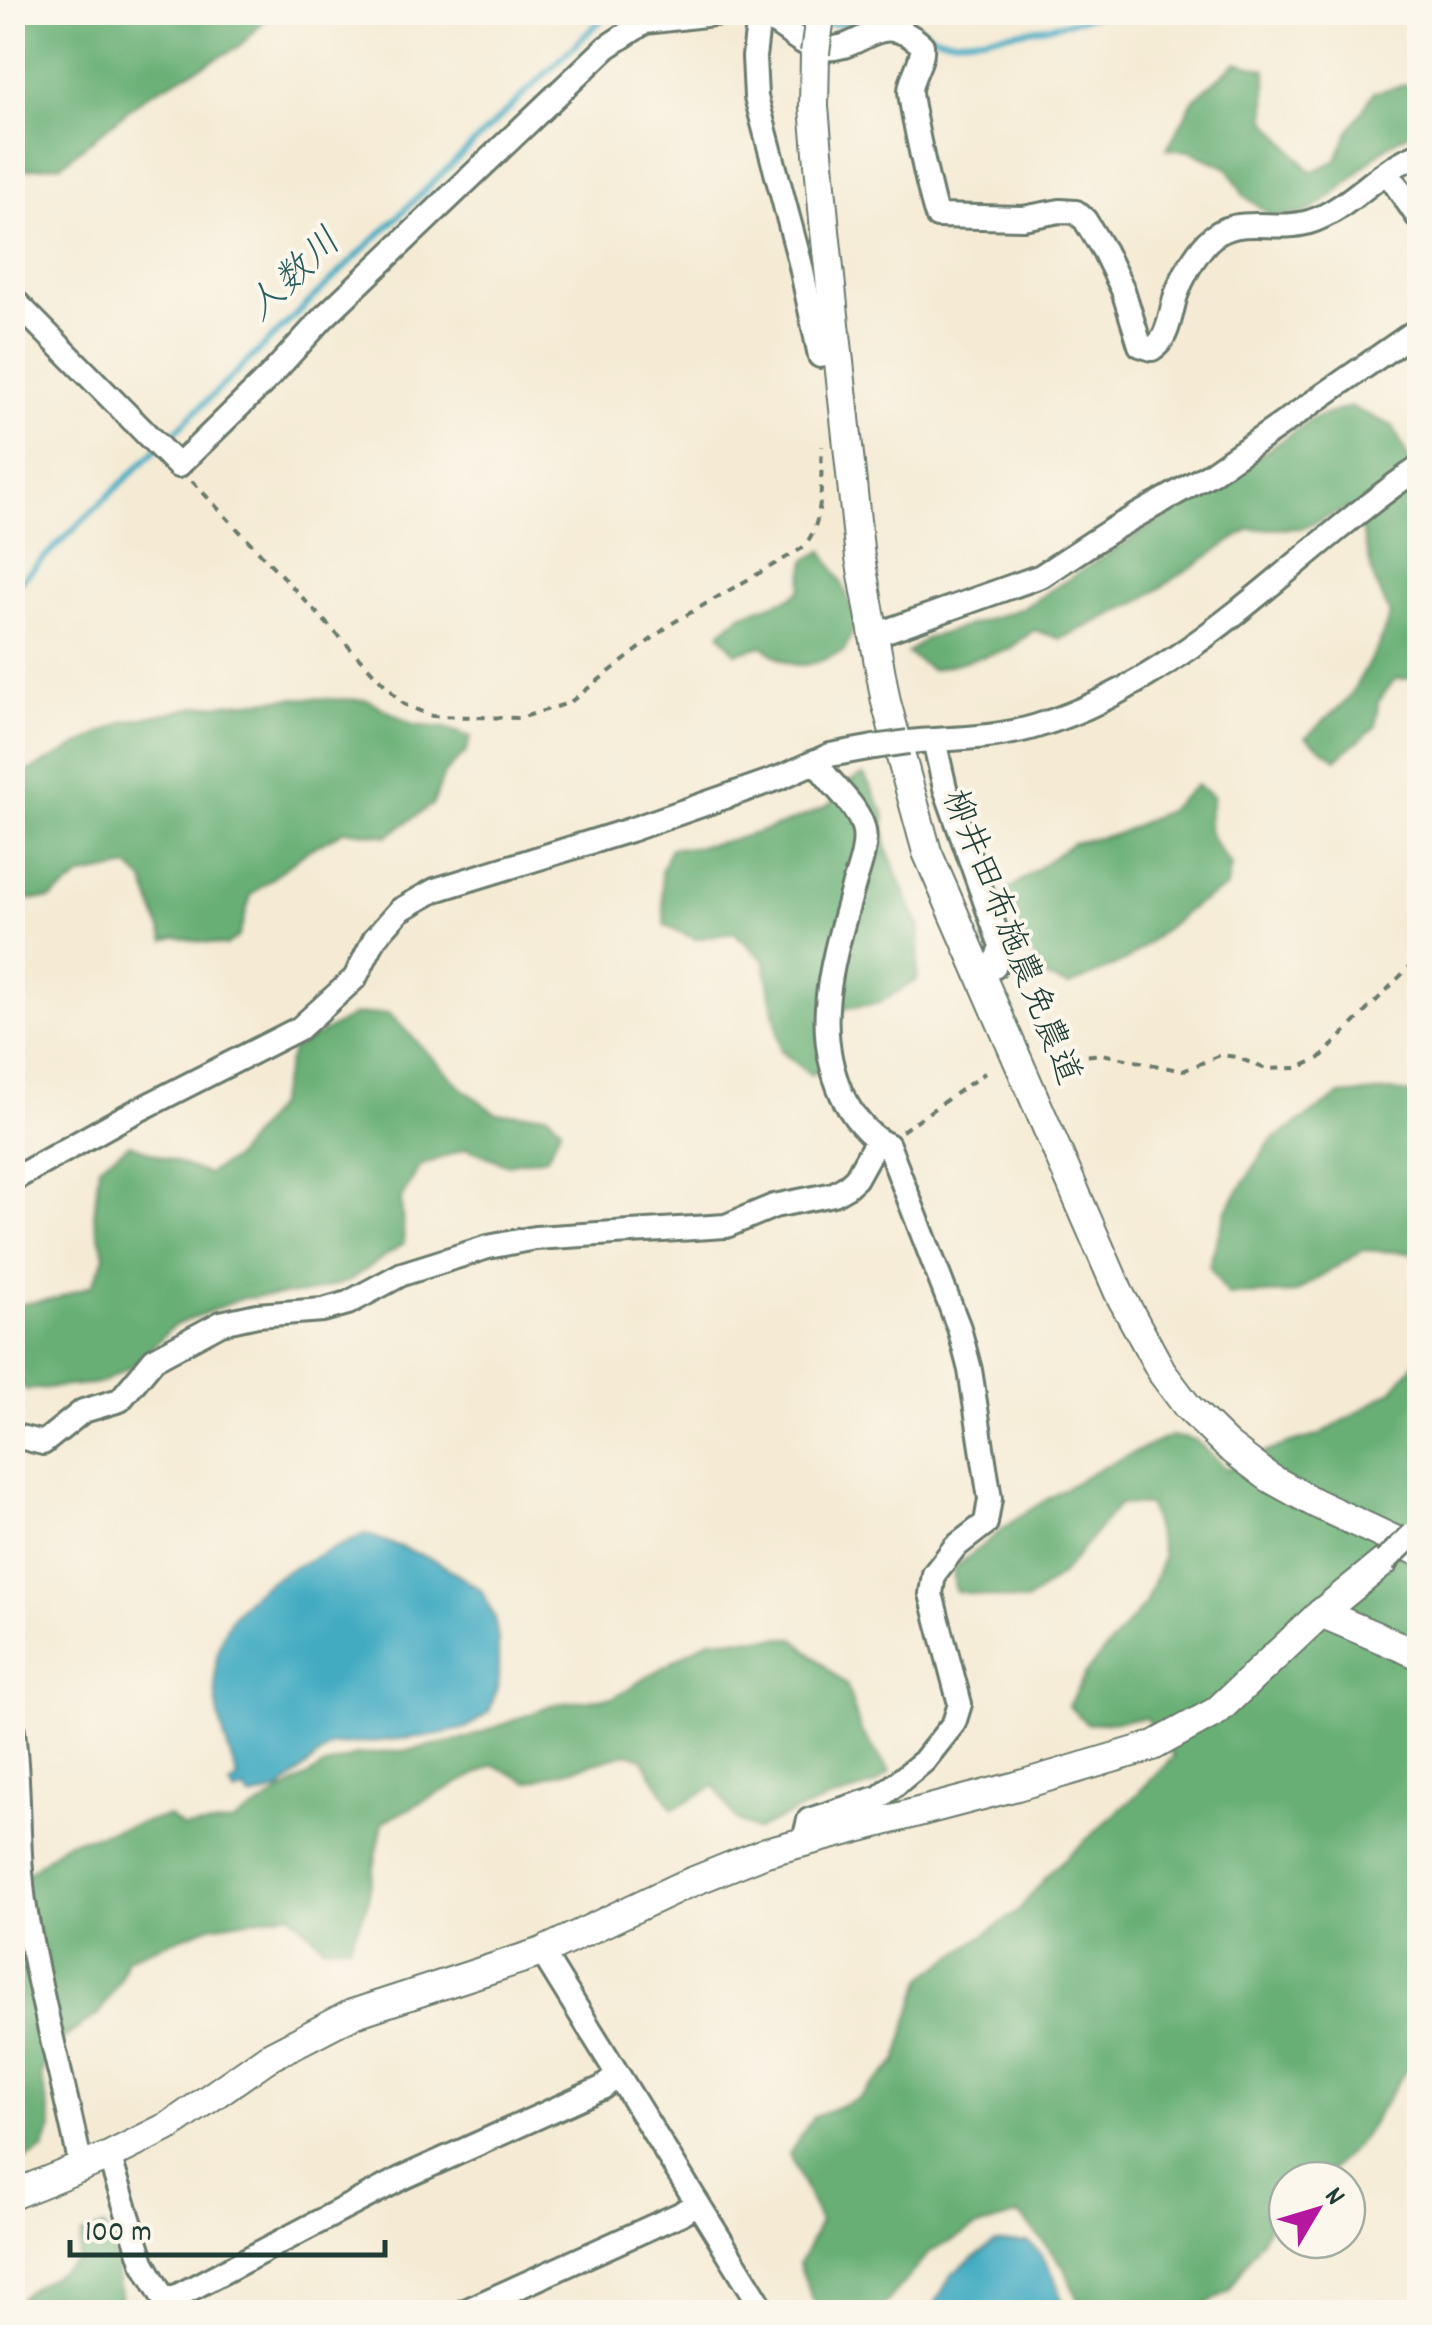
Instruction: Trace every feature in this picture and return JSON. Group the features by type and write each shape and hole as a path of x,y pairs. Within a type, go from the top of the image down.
{"street":[{"path":"12,298 178,466 323,318 607,47 645,22 730,12"},
{"path":"750,14 821,49 892,28 906,32 922,46 910,96 931,208 937,216 1023,218 1076,212 1104,251 1123,290 1140,345 1152,349 1160,345 1190,266 1222,229 1238,224 1309,222 1420,154"},
{"path":"750,14 756,97 800,262 820,356 839,353"},
{"name":"柳井田布施農免農道","path":"820,14 814,108 860,558 872,636 900,763 927,852 1119,1293 1163,1374 1187,1406 1228,1446 1270,1478 1315,1503 1417,1538"},
{"path":"1387,172 1420,220"},
{"path":"872,636 1051,571 1114,529 1210,474 1420,328"},
{"path":"12,1180 300,1028 355,978 375,938 400,910 434,890 630,830 816,761 874,746 988,736 1034,727 1125,690 1173,662 1319,542 1420,467"},
{"path":"934,740 945,788 1001,946 994,967 978,974"},
{"path":"804,1840 808,1820 880,1796 924,1761 954,1724 960,1704 931,1594 934,1574 955,1547 986,1523 990,1500 970,1370 959,1328 882,1143 847,1107 833,1075 826,1041 825,1004 862,855 864,831 816,761"},
{"path":"12,1434 43,1443 83,1411 120,1400 154,1359 220,1323 257,1315 323,1310 348,1303 415,1269 488,1247 535,1238 726,1226 774,1206 834,1194 856,1178 882,1143"},
{"path":"12,2195 109,2156 171,2125 307,2035 396,1998 542,1952 679,1887 804,1840 1017,1786 1153,1746 1217,1711 1321,1614 1417,1538"},
{"path":"1321,1614 1420,1655"},
{"path":"12,1724 24,1898 39,1984 81,2167"},
{"path":"542,1952 764,2312"},
{"path":"109,2156 143,2262 168,2308 402,2178 602,2088 616,2076"},
{"path":"463,2312 680,2214 696,2203"}],"path":[{"path":"178,466 403,704 432,716 520,718 570,703 671,624 801,549 812,538 818,517 822,438"},
{"path":"1056,1059 1102,1054 1183,1071 1220,1054 1266,1068 1298,1068 1320,1058 1420,956"},
{"path":"882,1143 985,1073"}],"green space":[{"path":"12,13 272,13 240,46 147,95 62,164 13,171"},
{"path":"1237,62 1266,70 1266,119 1311,172 1336,161 1349,131 1374,92 1419,82 1419,130 1389,145 1339,191 1311,210 1272,216 1244,196 1228,168 1190,151 1167,149 1194,99"},
{"path":"1350,407 1393,426 1411,464 1419,465 1419,678 1395,679 1378,702 1376,726 1336,759 1306,737 1348,699 1380,643 1390,614 1374,579 1362,531 1345,509 1303,528 1250,529 1139,602 1061,639 1034,630 1008,650 931,670 907,653 925,639 1023,608 1312,419"},
{"path":"823,551 841,581 857,621 844,651 802,665 784,661 763,646 736,653 720,633 743,614 792,597 801,589 806,560"},
{"path":"294,698 368,700 413,725 445,728 471,737 466,752 444,774 433,804 387,836 345,830 305,852 251,895 239,936 226,946 176,937 165,941 144,881 129,867 82,876 50,899 22,899 13,908 13,779 124,722 201,706"},
{"path":"864,775 884,812 886,847 920,929 917,980 879,1003 846,1008 820,1031 821,1068 811,1075 781,1051 765,961 734,932 695,939 665,925 661,873 670,848 748,836 807,815 829,804 849,782"},
{"path":"1196,785 1213,796 1210,834 1231,865 1227,887 1192,907 1127,960 1069,986 1047,978 1015,926 1007,891 1072,843 1117,834 1167,811"},
{"path":"389,1013 462,1088 496,1113 547,1114 561,1127 547,1157 506,1164 467,1148 420,1166 401,1199 404,1243 349,1281 307,1293 243,1298 173,1326 136,1364 101,1383 26,1390 13,1371 12,1306 57,1298 92,1285 105,1257 94,1217 99,1166 130,1144 206,1174 233,1159 276,1106 292,1050 354,1015"},
{"path":"1391,1091 1419,1095 1419,1261 1414,1253 1363,1250 1295,1293 1228,1295 1209,1266 1226,1211 1270,1142 1340,1095"},
{"path":"1419,1357 1419,2054 1363,2137 1341,2160 1267,2160 1267,2229 1229,2291 1191,2312 1082,2312 1065,2268 1020,2215 978,2227 930,2252 878,2312 826,2312 813,2300 799,2264 820,2222 789,2154 813,2117 859,2098 897,2062 924,1977 1017,1912 1051,1871 1174,1756 1147,1718 1088,1724 1068,1706 1088,1670 1145,1604 1163,1557 1149,1505 1119,1504 1062,1574 1026,1602 955,1591 953,1569 1018,1517 1094,1471 1171,1436 1195,1440 1227,1469 1320,1435 1393,1390"},
{"path":"794,1638 847,1686 860,1729 890,1772 875,1785 800,1810 756,1830 736,1820 715,1786 673,1809 642,1758 629,1753 528,1782 494,1765 383,1822 366,1908 349,1945 324,1946 290,1913 211,1926 127,1958 120,1980 99,2014 50,2047 41,2075 52,2128 43,2150 13,2167 13,1886 65,1843 168,1816 183,1828 232,1823 323,1767 357,1755 465,1739 556,1704 614,1697 710,1639"},
{"path":"104,2227 115,2257 122,2312 13,2312 29,2290 77,2262 82,2235"}],"water":[{"path":"366,1534 437,1561 481,1590 494,1616 498,1641 498,1685 489,1712 467,1728 330,1746 279,1791 250,1798 244,1790 235,1794 230,1786 238,1779 218,1711 215,1672 221,1640 234,1615 276,1577"},
{"path":"1029,2242 1053,2274 1064,2312 931,2312 951,2275 993,2243"}],"waterway":[{"name":"人数川","path":"12,589 602,19 622,12"},
{"name":"人数川","path":"797,12 814,20"},
{"name":"人数川","path":"826,23 842,24 870,15 894,14 935,36 955,39 1022,31 1103,12"}]}
